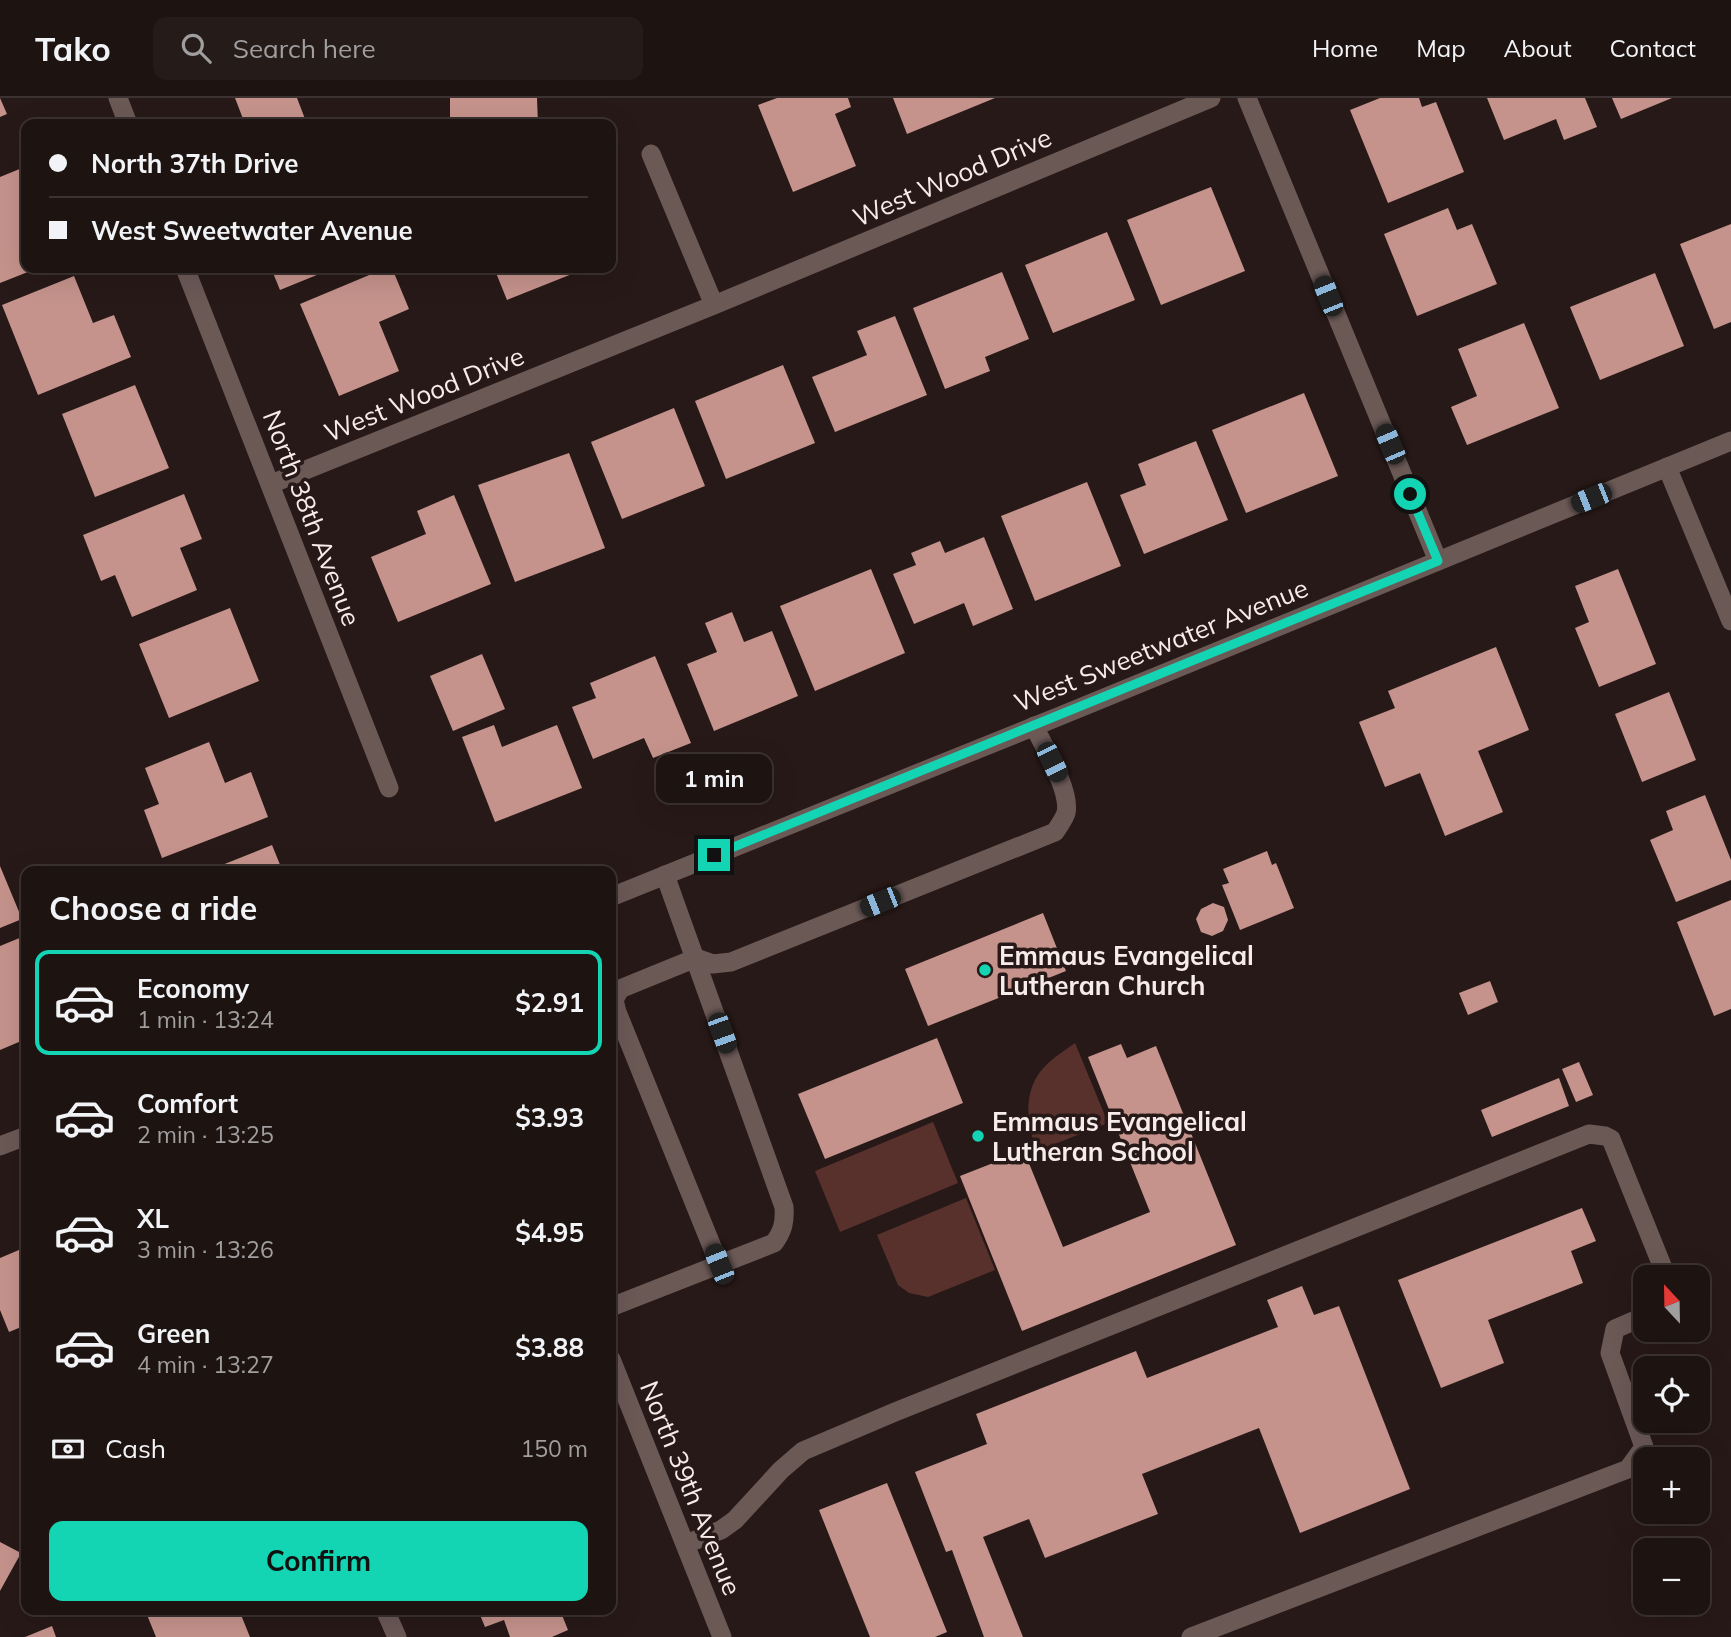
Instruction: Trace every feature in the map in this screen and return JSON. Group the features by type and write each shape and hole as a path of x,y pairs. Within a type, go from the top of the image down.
{"street":[{"path":"118,98 126,119"},
{"name":"West Wood Drive","path":"271,484 1211,98"},
{"path":"1247,98 1438,561"},
{"path":"651,154 714,304"},
{"name":"North 38th Avenue","path":"187,273 389,788"},
{"name":"West Sweetwater Avenue","path":"616,895 1731,441"},
{"path":"1667,467 1731,621"},
{"path":"616,996 620,989 695,958 712,964 730,962 1055,832 1066,814 1066,798 1061,780 1034,726"},
{"path":"616,1305 774,1242 782,1231 785,1219 784,1207 665,875"},
{"path":"616,1008 719,1264"},
{"path":"685,1544 721,1530 735,1520 803,1451 1589,1134 1611,1139 1662,1265"},
{"path":"0,1146 21,1138"},
{"path":"1191,1637 1628,1469 1644,1447 1610,1353 1615,1329 1633,1321"},
{"name":"North 39th Avenue","path":"616,1372 719,1636"},
{"path":"387,1615 397,1637"}],"shaded area":[{"path":"1075,1043 1108,1123 1037,1151 1028,1111 1031,1091 1044,1067"},
{"path":"933,1122 958,1183 840,1232 815,1171"},
{"path":"966,1198 995,1270 928,1297 909,1293 898,1285 877,1235"}],"building":[{"path":"0,98 7,114 0,117"},
{"path":"235,98 297,98 305,119 243,119"},
{"path":"450,98 537,98 538,119 450,119"},
{"path":"777,98 848,98 851,107 835,114 856,166 793,192 758,105"},
{"path":"893,98 995,98 907,134"},
{"path":"1380,98 1419,98 1422,107 1436,102 1464,172 1388,203 1350,110"},
{"path":"1487,98 1585,98 1597,127 1564,140 1556,119 1504,140"},
{"path":"1612,98 1672,98 1621,119"},
{"path":"21,168 21,273 25,273 0,283 0,177"},
{"path":"1211,187 1245,271 1161,305 1127,220"},
{"path":"1448,208 1457,230 1472,224 1497,284 1417,316 1384,234"},
{"path":"1731,224 1731,322 1714,329 1680,244"},
{"path":"1107,232 1135,300 1053,333 1025,265"},
{"path":"1002,272 1029,339 985,357 990,371 945,389 913,308"},
{"path":"273,273 322,273 280,290"},
{"path":"374,273 394,273 409,309 379,322 399,371 339,396 300,304"},
{"path":"496,273 572,274 507,300"},
{"path":"1655,273 1684,346 1600,380 1570,307"},
{"path":"74,276 93,323 114,315 131,357 38,395 2,305"},
{"path":"895,316 927,395 835,432 812,377 867,355 857,331"},
{"path":"1524,323 1559,408 1467,445 1451,407 1477,396 1458,349"},
{"path":"783,365 815,443 726,479 695,401"},
{"path":"135,385 169,468 95,497 62,414"},
{"path":"1304,393 1338,476 1246,513 1212,430"},
{"path":"674,408 705,486 622,519 591,442"},
{"path":"1196,441 1228,520 1144,554 1120,495 1146,485 1138,464"},
{"path":"569,453 605,548 515,582 478,485"},
{"path":"1087,482 1121,566 1035,601 1001,516"},
{"path":"184,494 202,539 180,548 197,590 132,617 115,575 101,581 83,535"},
{"path":"454,495 491,584 398,622 371,557 426,534 417,511"},
{"path":"984,537 1013,609 973,626 964,603 914,624 893,574 916,565 911,553 940,541 945,553"},
{"path":"871,569 905,653 815,691 780,606"},
{"path":"1618,569 1656,664 1599,687 1575,628 1589,622 1575,586"},
{"path":"230,608 259,681 169,718 139,644"},
{"path":"732,612 744,642 772,631 798,696 714,731 687,664 717,652 705,623"},
{"path":"1496,647 1529,730 1478,751 1503,812 1445,836 1420,773 1385,787 1359,722 1395,708 1388,691"},
{"path":"482,654 505,709 453,731 430,676"},
{"path":"655,656 691,743 653,758 644,738 593,759 572,707 596,698 590,683"},
{"path":"1669,692 1696,760 1642,782 1615,714"},
{"path":"494,725 502,747 557,725 582,788 495,822 462,737"},
{"path":"209,742 225,783 251,772 268,817 162,858 144,810 159,804 145,768"},
{"path":"1705,795 1731,860 1731,880 1676,902 1650,840 1673,830 1666,811"},
{"path":"272,845 281,866 220,866"},
{"path":"1267,851 1272,865 1276,863 1294,908 1240,930 1222,885 1229,883 1223,869"},
{"path":"0,866 21,919 0,928"},
{"path":"1731,900 1731,1009 1714,1016 1677,922"},
{"path":"1213,903 1224,907 1228,920 1223,931 1212,936 1201,932 1196,919 1201,909"},
{"name":"Emmaus Evangelical Lutheran Church","path":"1043,913 1066,971 928,1026 905,969"},
{"path":"21,937 21,1041 0,1050 0,946"},
{"path":"1490,981 1498,1002 1468,1015 1459,993"},
{"path":"937,1038 963,1103 825,1159 798,1094"},
{"path":"1121,1044 1127,1058 1156,1046 1236,1245 1022,1331 960,1176 1024,1151 1063,1247 1150,1212 1088,1057"},
{"path":"1579,1062 1593,1095 1576,1102 1562,1069"},
{"path":"1559,1078 1569,1106 1492,1137 1481,1110"},
{"path":"1582,1208 1596,1241 1571,1251 1583,1283 1488,1320 1504,1363 1441,1388 1398,1280"},
{"path":"21,1249 21,1327 9,1332 0,1310 0,1258"},
{"path":"1302,1286 1314,1315 1339,1306 1410,1489 1300,1533 1259,1428 1142,1474 1158,1514 1045,1558 1029,1519 983,1537 1023,1637 984,1637 952,1550 946,1552 915,1472 987,1444 976,1414 1136,1351 1147,1378 1278,1327 1267,1300"},
{"path":"887,1483 947,1632 935,1637 870,1637 819,1510"},
{"path":"0,1542 21,1553 0,1591"},
{"path":"147,1615 241,1615 250,1637 156,1637"},
{"path":"480,1615 562,1615 568,1630 552,1637 510,1637 504,1620 485,1627"},
{"path":"52,1626 56,1637 25,1637"}],"place":[{"name":"Emmaus Evangelical Lutheran Church","path":"985,970"},
{"name":"Emmaus Evangelical Lutheran School","path":"978,1136"}],"route":[{"path":"714,855 1438,561 1410,494"}]}
